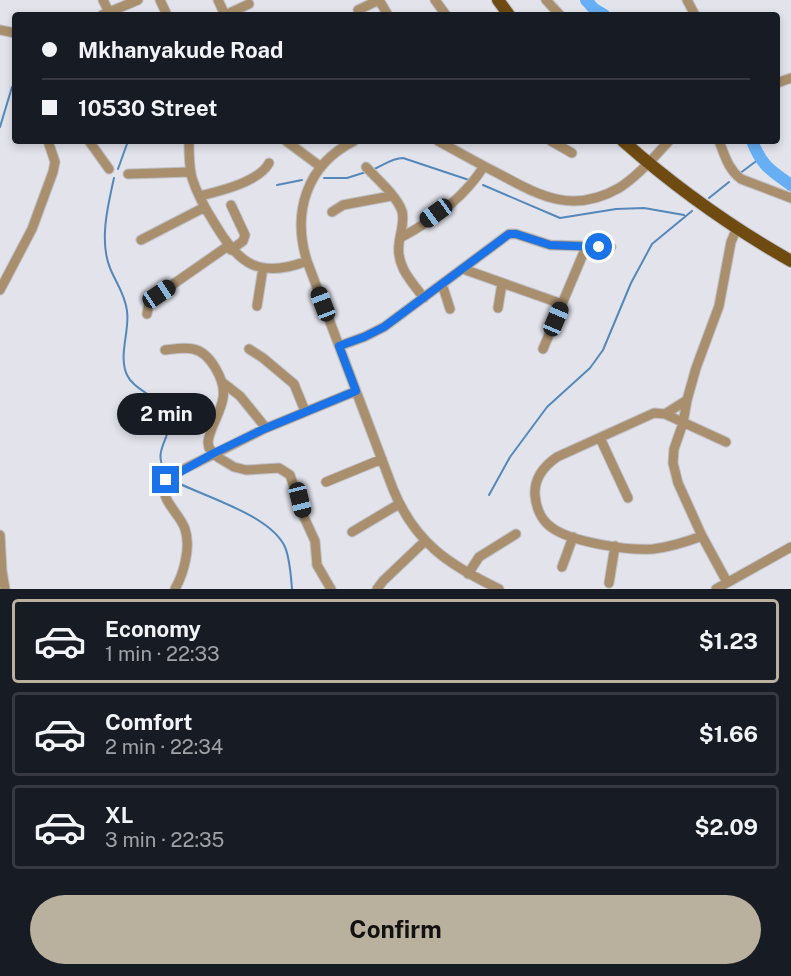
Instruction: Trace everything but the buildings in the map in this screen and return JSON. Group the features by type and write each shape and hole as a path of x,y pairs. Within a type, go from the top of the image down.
{"main road":[{"path":"626,144 737,228 791,261"}],"street":[{"path":"110,12 138,0"},
{"path":"358,10 379,0"},
{"path":"546,0 557,12"},
{"path":"232,12 249,4"},
{"path":"0,290 32,229 53,172 55,162 49,144"},
{"path":"91,144 109,169"},
{"path":"189,144 191,172 204,207 230,248 248,263 263,267 278,269 307,261"},
{"path":"290,144 321,167"},
{"path":"349,144 334,154 321,167 310,184 301,212 301,239 307,261 399,504 412,525 441,557 468,574 499,589"},
{"path":"444,144 544,197 574,201 597,198 621,187 666,144"},
{"path":"556,144 572,153"},
{"path":"720,144 726,162 735,174 749,182 791,198"},
{"path":"200,196 221,191 260,174 269,163"},
{"path":"400,237 414,230 465,192 484,166"},
{"path":"366,167 392,196 402,213 398,250 400,263 423,298"},
{"path":"128,174 191,172"},
{"path":"332,212 343,205 392,196"},
{"path":"147,314 149,303 159,294 243,241 245,235 231,206"},
{"path":"141,240 204,207"},
{"path":"728,582 702,536 674,470 674,449 696,369 717,314 737,228"},
{"path":"339,346 384,327 512,233 550,245 611,247"},
{"path":"543,349 586,247"},
{"path":"257,306 263,267"},
{"path":"463,269 562,304"},
{"path":"498,308 502,283"},
{"path":"441,284 450,309"},
{"path":"165,350 191,348 202,352 211,362 222,382 240,396 266,428"},
{"path":"249,349 294,384 305,411"},
{"path":"222,382 223,397 208,442 209,448 222,462 241,470 279,468 290,475 315,541 317,565 331,589"},
{"path":"175,589 183,574 186,534 183,524 166,498 165,484 171,476 266,428 356,391"},
{"path":"687,400 665,414 649,415 557,457 545,466 538,478 535,498 544,521 556,530 573,537 615,546 659,548 685,543 702,536"},
{"path":"665,414 726,442"},
{"path":"600,438 627,498"},
{"path":"326,482 382,459"},
{"path":"352,532 399,504"},
{"path":"0,534 5,589"},
{"path":"468,574 479,557 516,534"},
{"path":"562,567 573,537"},
{"path":"378,589 383,581 425,541"},
{"path":"609,583 615,546"},
{"path":"716,589 791,548"}],"waterway":[{"path":"586,0 599,12"},
{"path":"0,127 12,87"},
{"path":"118,169 127,144"},
{"path":"753,144 767,167 791,185"},
{"path":"372,170 403,158 469,180"},
{"path":"739,174 759,159"},
{"path":"324,178 347,178 366,172"},
{"path":"114,178 109,200 105,246 110,268 127,311 125,367 131,381 154,399 168,417 168,431 161,455 166,474"},
{"path":"277,185 302,180"},
{"path":"709,198 729,182"},
{"path":"483,185 560,218 616,209 644,208 684,215"},
{"path":"489,495 510,457 547,407 590,368 603,350 631,283 652,244 692,211"},
{"path":"170,479 250,515 277,535 287,552 292,589"}],"route":[{"path":"166,480 264,429 356,391 339,346 384,327 509,234 516,234 550,245 599,247"}]}
